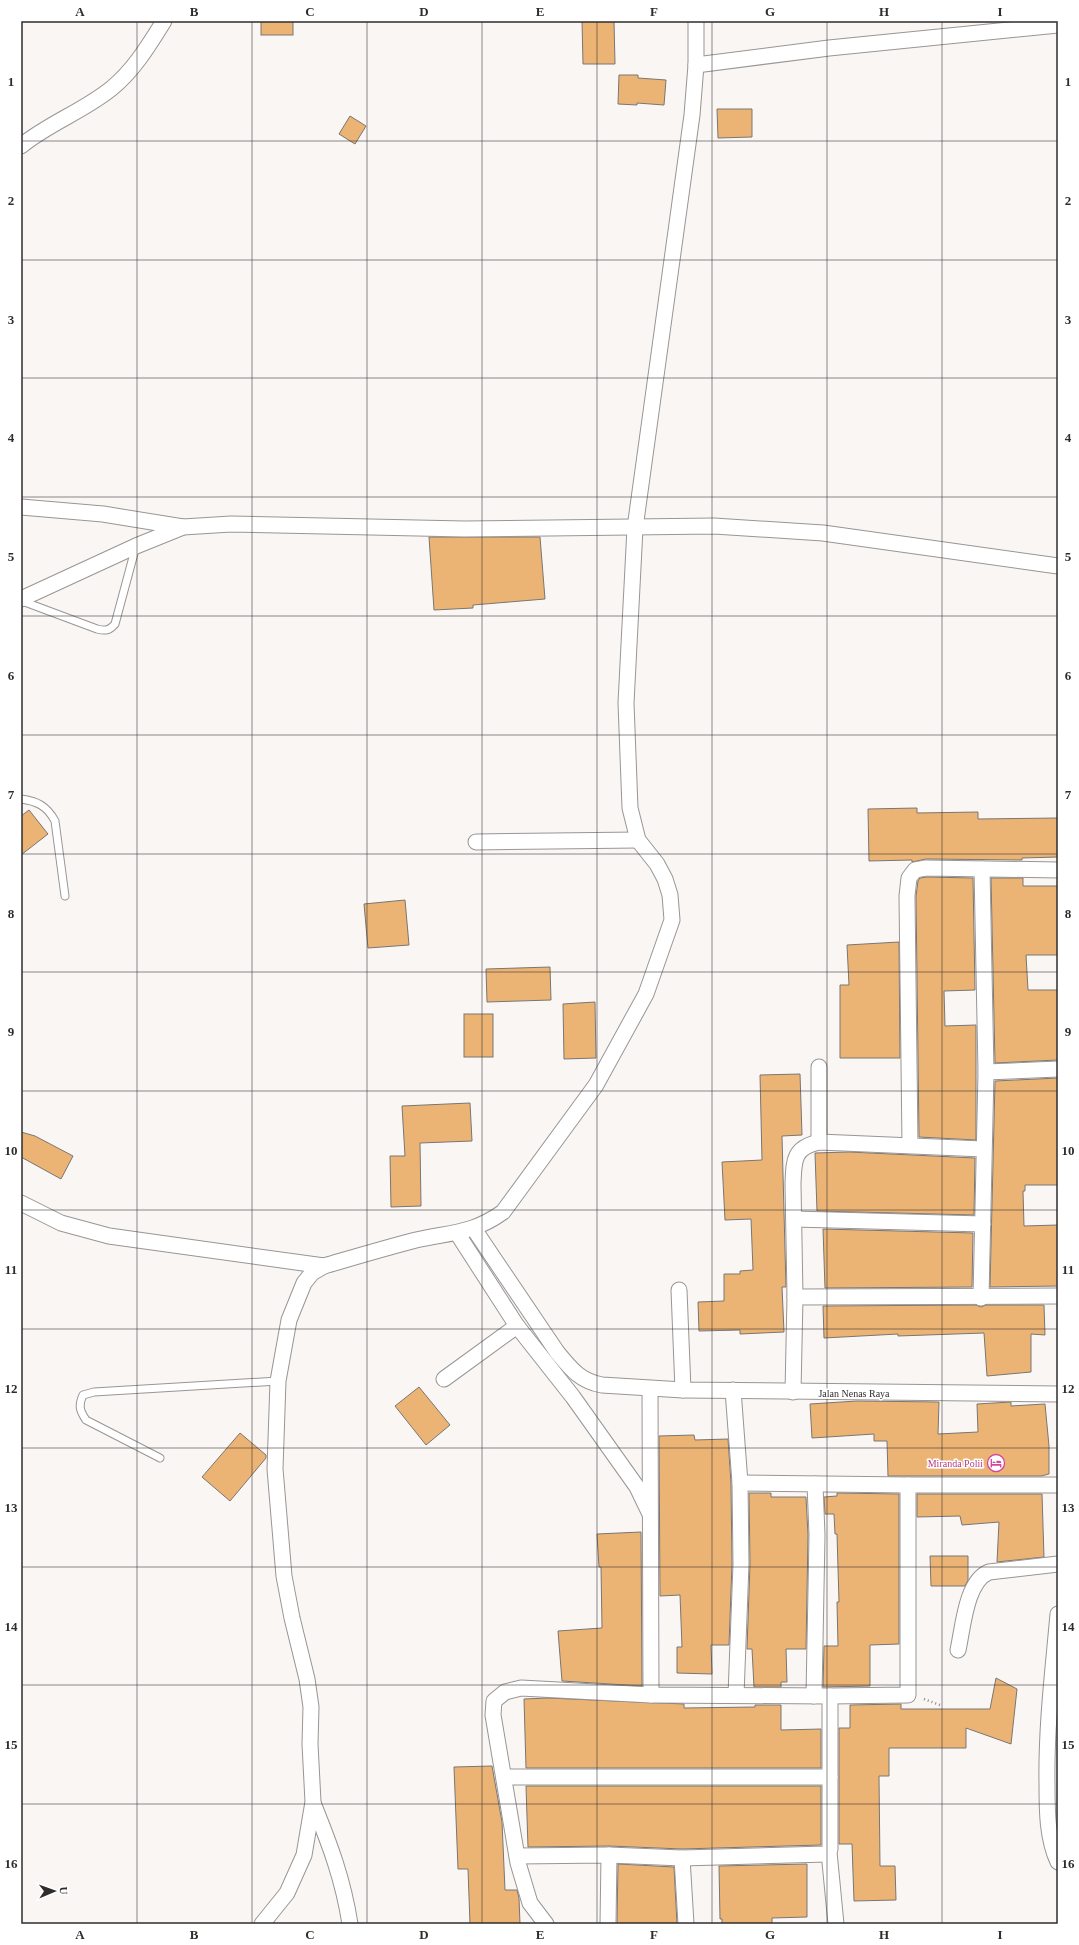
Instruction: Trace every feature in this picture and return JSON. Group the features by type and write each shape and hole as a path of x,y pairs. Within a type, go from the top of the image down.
{"street":[{"path":"21,146 38,133 92,102 113,88 141,58 164,21"},
{"path":"262,1924 287,1893 304,1855 313,1802 310,1744 311,1707 307,1679 292,1618 284,1576 276,1469 278,1380 289,1320 304,1282 312,1273 324,1266 418,1240 474,1229 489,1222 503,1212 596,1085 646,994 672,920 670,895 665,879 657,864 638,840 630,808 626,703 635,528 692,115 696,64 696,21"},
{"path":"696,64 792,52 1058,24"},
{"path":"21,507 103,514 183,527 231,524 464,529 714,526 789,530 923,546 1058,566"},
{"path":"21,600 136,546 183,527"},
{"path":"476,842 638,840"},
{"path":"910,1145 907,896 909,878 915,870 926,868 1058,870"},
{"path":"981,1298 983,1149 986,1072 982,869"},
{"path":"818,1067 819,1142"},
{"path":"986,1072 1058,1069"},
{"path":"793,1392 795,1297 794,1167 797,1153 803,1147 819,1142 983,1149"},
{"path":"21,1203 61,1223 109,1236 324,1266"},
{"path":"794,1219 983,1224"},
{"path":"474,1229 557,1352 572,1369 588,1383 573,1397"},
{"path":"457,1233 518,1326 573,1397 637,1487 649,1512"},
{"path":"679,1290 683,1390"},
{"path":"795,1297 981,1298 1058,1296"},
{"path":"444,1379 518,1326"},
{"name":"Jalan Nenas Raya","path":"588,1383 602,1386 683,1390 1058,1394"},
{"path":"650,1389 649,1512 651,1695"},
{"path":"733,1390 740,1483 741,1564 736,1695"},
{"path":"740,1483 908,1486 1058,1485"},
{"path":"814,1696 817,1535 815,1484"},
{"path":"546,1924 530,1903 517,1856 492,1708 494,1701 505,1692 527,1688 651,1695 830,1696 908,1694 908,1486"},
{"path":"958,1650 969,1599 977,1581 984,1574 989,1572 1058,1564"},
{"path":"1058,1614 1047,1759 1047,1811 1052,1848 1058,1862"},
{"path":"830,1696 829,1852 836,1924"},
{"path":"504,1777 785,1779 830,1777"},
{"path":"313,1802 334,1857 345,1894 350,1924"},
{"path":"517,1856 609,1855 682,1858 803,1855 827,1854 829,1852"},
{"path":"608,1924 609,1855"},
{"path":"682,1858 686,1924"}],"lane":[{"path":"21,600 105,631 115,624 136,546"},
{"path":"21,799 40,804 50,812 54,821 65,896"},
{"path":"160,1458 86,1420 80,1410 79,1403 83,1395 94,1392 278,1380"}],"building":[{"path":"261,21 293,21 293,35 261,35"},
{"path":"582,21 614,21 615,64 583,64"},
{"path":"619,75 638,75 638,78 666,80 664,105 637,103 637,105 618,104"},
{"path":"717,109 752,109 752,137 718,138"},
{"path":"350,116 366,126 355,144 339,134"},
{"path":"429,537 540,537 545,599 473,605 473,608 434,610"},
{"path":"917,808 917,813 978,812 978,819 1058,818 1058,857 1022,858 1022,860 926,859 912,862 912,860 869,861 868,809"},
{"path":"29,810 48,834 21,855 21,816"},
{"path":"920,878 973,878 975,990 944,991 945,1026 976,1025 976,1140 919,1137 916,896 918,881"},
{"path":"991,878 1023,878 1023,886 1058,886 1058,955 1026,955 1028,990 1058,990 1058,1060 995,1063"},
{"path":"405,900 409,945 368,948 364,904"},
{"path":"899,942 900,1058 840,1058 840,985 849,985 847,945"},
{"path":"550,967 551,1000 487,1002 486,969"},
{"path":"595,1002 596,1058 564,1059 563,1004"},
{"path":"464,1014 493,1014 493,1057 464,1057"},
{"path":"800,1074 802,1135 782,1136 786,1287 782,1287 784,1332 740,1334 740,1330 699,1331 698,1302 724,1301 724,1274 740,1274 740,1271 753,1270 751,1219 725,1220 722,1162 762,1160 760,1075"},
{"path":"1058,1078 1058,1185 1025,1185 1025,1191 1023,1191 1024,1226 1058,1225 1058,1286 990,1287 995,1081"},
{"path":"470,1103 472,1141 420,1143 421,1206 391,1207 390,1156 405,1156 402,1106"},
{"path":"21,1132 35,1136 73,1156 61,1179 21,1157"},
{"path":"849,1152 975,1158 974,1215 817,1211 815,1153"},
{"path":"823,1229 973,1233 972,1287 825,1288"},
{"path":"976,1305 981,1307 986,1305 1044,1305 1045,1335 1031,1334 1031,1372 987,1376 984,1333 898,1336 898,1334 824,1338 823,1306"},
{"path":"419,1387 450,1425 426,1445 395,1406"},
{"path":"857,1401 939,1402 938,1434 978,1432 977,1404 1011,1402 1011,1406 1045,1404 1049,1446 1049,1474 1041,1476 888,1476 887,1441 874,1441 874,1434 812,1438 810,1404"},
{"path":"240,1433 266,1455 266,1458 230,1501 202,1477"},
{"path":"694,1435 695,1440 728,1439 731,1483 732,1564 729,1645 711,1645 712,1674 677,1673 677,1647 682,1647 680,1595 660,1596 659,1436"},
{"path":"749,1493 771,1493 771,1497 806,1497 808,1535 806,1649 786,1649 787,1682 781,1682 781,1687 754,1687 752,1649 747,1649 750,1564"},
{"path":"837,1493 899,1494 899,1644 870,1645 870,1686 823,1687 824,1646 838,1646 837,1602 839,1602 837,1534 835,1534 834,1514 825,1514 824,1497 837,1496"},
{"path":"917,1494 1042,1494 1044,1557 997,1562 999,1522 962,1525 960,1516 917,1517"},
{"path":"641,1532 642,1686 562,1681 558,1631 602,1628 601,1567 599,1567 597,1534"},
{"path":"930,1556 968,1556 968,1580 965,1586 931,1586"},
{"path":"996,1678 1017,1689 1011,1744 966,1728 966,1748 889,1748 889,1776 879,1776 880,1866 895,1866 896,1900 854,1901 852,1844 839,1844 839,1728 850,1728 850,1705 901,1704 901,1709 990,1709"},
{"path":"548,1698 684,1704 684,1708 781,1705 781,1730 821,1729 821,1768 526,1768 524,1699"},
{"path":"492,1766 502,1822 505,1890 517,1890 519,1898 520,1924 470,1924 468,1869 458,1869 454,1767"},
{"path":"526,1786 821,1786 821,1845 682,1849 609,1846 528,1847"},
{"path":"618,1864 674,1867 677,1924 617,1924"},
{"path":"807,1864 807,1917 772,1918 772,1924 722,1924 722,1919 720,1919 719,1866"}],"place":[{"name":"Miranda Polii","path":"996,1463"}]}
